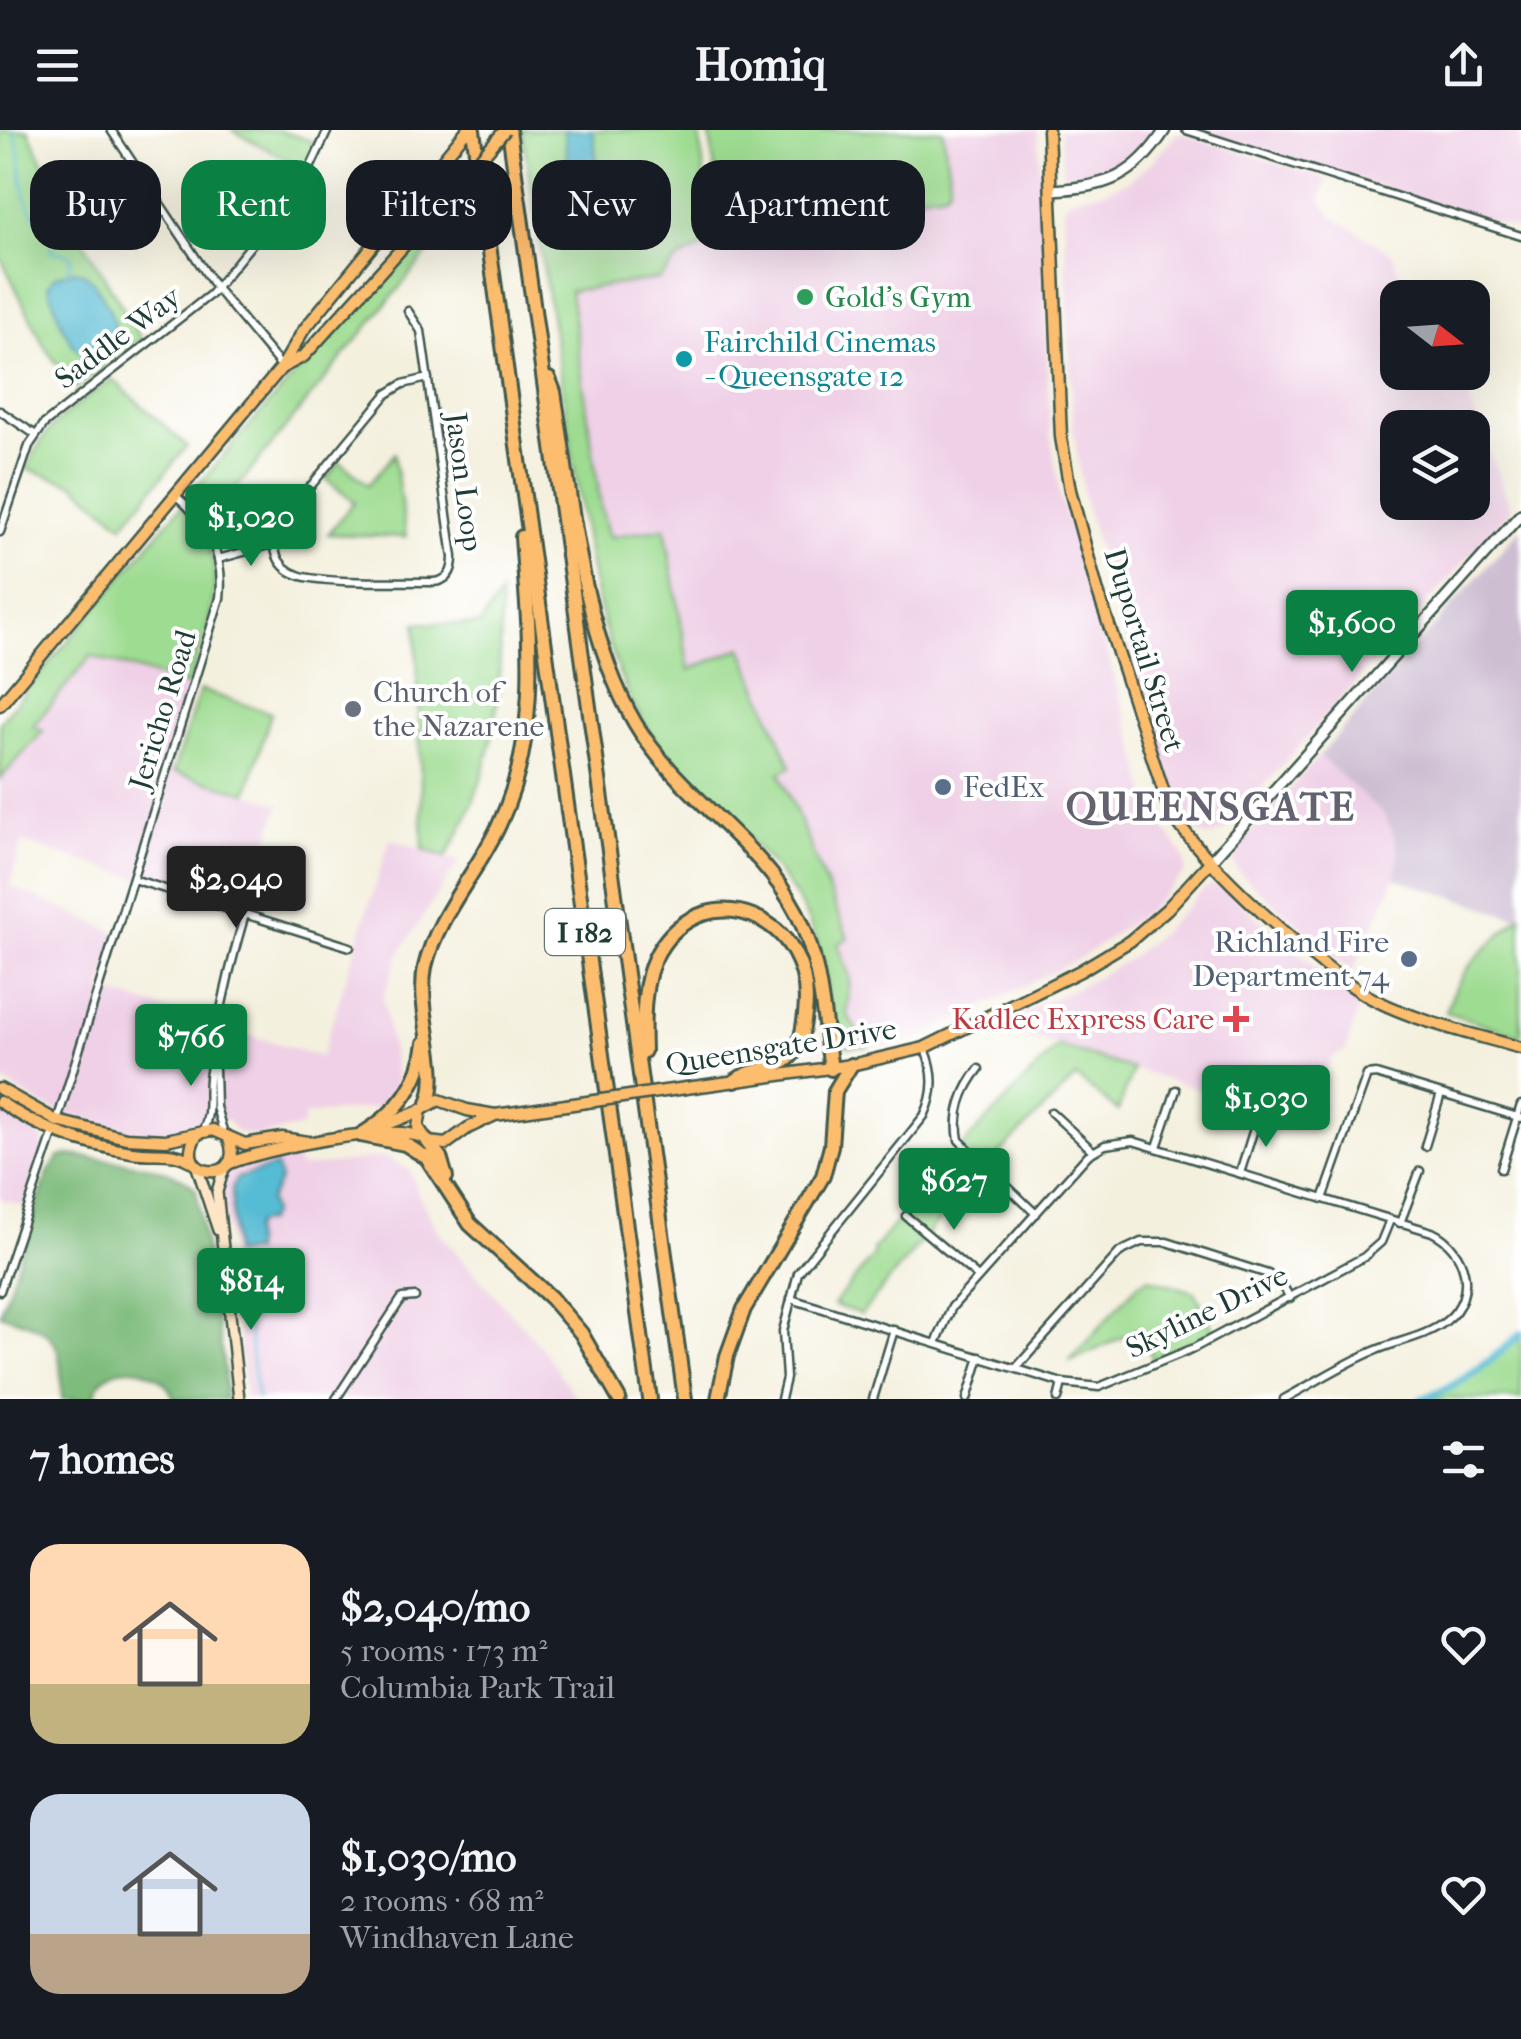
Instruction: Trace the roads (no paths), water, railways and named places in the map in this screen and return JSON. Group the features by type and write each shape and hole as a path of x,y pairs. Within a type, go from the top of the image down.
{"highway":[{"name":"I 182","path":"470,130 650,1399"},
{"name":"I 182","path":"507,130 685,1399"},
{"path":"540,356 554,392 577,534 608,666 636,724 663,764 774,878 796,912 813,959 831,1069"},
{"path":"424,1107 434,1082 422,990 432,944 496,832 516,781 526,740 530,660 520,465"},
{"path":"649,1138 644,1042 652,965 665,942 685,924 722,912 749,915 778,931 798,956 807,988 803,1028 794,1052 783,1063 745,1073 735,1082"},
{"path":"360,1135 388,1117 407,1094 420,1066 426,1035"},
{"path":"718,1399 727,1356 744,1309 822,1176 831,1146 835,1091 852,1066"},
{"path":"360,1135 398,1142 417,1150 434,1165 455,1204 478,1234 560,1308 596,1356 618,1399"},
{"path":"426,1140 443,1163 455,1204"}],"main road":[{"path":"0,705 282,367 304,331 439,162 470,130"},
{"path":"282,367 304,356 507,130"},
{"name":"Duportail Street","path":"1048,130 1061,438 1070,490 1160,789 1179,826 1210,862 1356,989 1416,1016 1521,1048"},
{"name":"Queensgate Drive","path":"495,1115 852,1066 924,1048 1041,991 1130,941 1167,909 1210,862"},
{"path":"0,1089 56,1126 131,1152 174,1152 207,1172 308,1142 360,1135 406,1132 446,1144 495,1115"},
{"path":"360,1135 447,1100 467,1110 495,1115"},
{"path":"0,1102 60,1128 147,1140 214,1130 248,1144 282,1138 308,1142"},
{"path":"424,1107 417,1122 426,1140"},
{"path":"199,1134 191,1145 220,1236"},
{"path":"226,1136 232,1152 217,1192 239,1399"}],"street":[{"path":"112,130 216,288 282,367"},
{"name":"Saddle Way","path":"0,532 36,434 62,407 206,300 305,179 328,130"},
{"path":"1052,190 1090,187 1119,177 1148,154 1165,130"},
{"path":"1186,130 1521,236"},
{"name":"Jason Loop","path":"408,311 420,326 428,378 452,558 448,576 433,582 304,577 290,571 279,560 273,544 280,524 387,394 403,384 428,378"},
{"path":"0,411 36,434"},
{"name":"Jericho Road","path":"0,1291 56,1126 217,611 221,586 218,559 201,519 174,495"},
{"name":"Queensgate Drive","path":"1210,862 1521,514"},
{"path":"218,559 273,544"},
{"path":"133,879 350,947"},
{"path":"199,1134 209,1114 209,1078 226,981 244,914"},
{"path":"781,1399 786,1378 783,1331 802,1266 924,1116 930,1101 932,1073 924,1048"},
{"path":"214,1058 216,1107 226,1136"},
{"path":"979,1069 963,1095 957,1121 959,1140 1036,1214"},
{"path":"1324,1199 1367,1075 1376,1074 1519,1118"},
{"path":"1157,1147 1176,1090"},
{"path":"1425,1146 1441,1094"},
{"path":"1501,1169 1521,1105"},
{"path":"1051,1112 1093,1151"},
{"path":"1240,1173 1258,1116"},
{"path":"936,1343 946,1316 1093,1151 1126,1140 1442,1237 1459,1255 1465,1288 1451,1317 1433,1329 1362,1356 1284,1399"},
{"path":"1400,1223 1420,1171"},
{"path":"906,1216 978,1277"},
{"name":"Skyline Drive","path":"791,1299 1062,1383 1090,1388 1209,1341 1374,1251 1390,1220"},
{"path":"1016,1368 1120,1252 1141,1242 1167,1242 1268,1274 1282,1284 1290,1298"},
{"path":"336,1399 402,1298 415,1297"},
{"path":"873,1399 894,1330"},
{"path":"966,1399 980,1357"},
{"path":"1058,1399 1062,1383"}],"water":[{"path":"564,130 593,130 597,160 567,160"},
{"path":"74,270 94,282 113,320 109,341 90,355 72,343 48,285 55,276"},
{"path":"276,1166 280,1179 269,1201 272,1213 267,1222 257,1223 253,1229 253,1252 233,1254 232,1187 237,1178"}],"waterway":[{"path":"13,130 27,201 52,238 51,252 72,257 67,272"},
{"path":"243,1283 257,1399"},
{"path":"1422,1399 1462,1380 1521,1334"}],"place":[{"name":"Gold's Gym","path":"805,297"},
{"name":"Fairchild Cinemas - Queensgate 12","path":"684,359"},
{"name":"Church of the Nazarene","path":"353,709"},
{"name":"FedEx","path":"943,787"},
{"name":"Richland Fire Department 74","path":"1409,959"},
{"name":"Kadlec Express Care","path":"1236,1019"}],"district":[{"name":"QUEENSGATE","path":"1211,807"}]}
